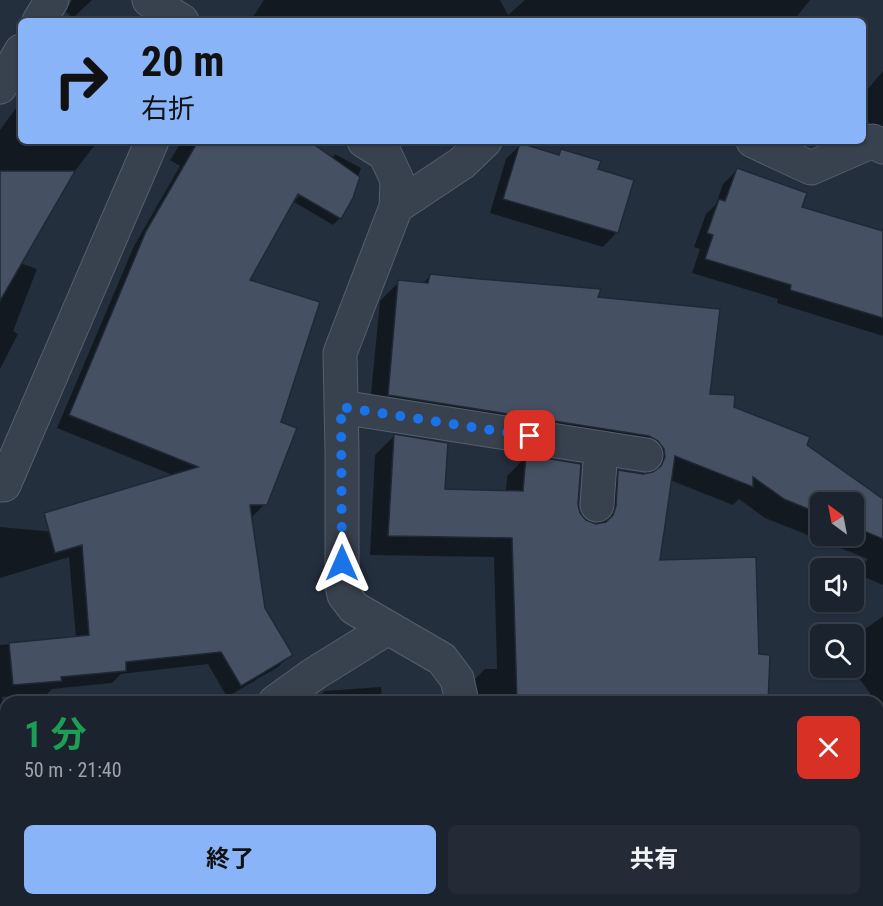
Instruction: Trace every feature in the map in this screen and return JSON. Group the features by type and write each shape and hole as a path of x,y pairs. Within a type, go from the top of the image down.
{"street":[{"path":"41,18 52,0"},
{"path":"149,0 177,18"},
{"path":"0,87 18,56"},
{"path":"759,144 811,168 873,141 883,147"},
{"path":"0,484 4,485 151,144"},
{"path":"369,144 385,154 397,180 396,207 339,353 342,585 344,595 354,608 442,659 457,679 461,696"},
{"path":"396,207 462,163 482,144"},
{"path":"341,407 646,454"},
{"path":"597,505 601,447"},
{"path":"283,696 388,628"}],"building":[{"path":"196,144 313,144 360,177 353,198 341,219 298,194 250,280 320,302 281,422 297,428 267,505 250,505 265,608 293,655 241,686 221,652 126,662 126,671 61,677 62,681 13,685 9,643 89,635 82,545 55,553 44,513 198,467 69,415 146,231"},
{"path":"520,144 559,155 561,149 601,161 598,169 634,180 618,233 503,199"},
{"path":"737,168 807,193 802,207 883,231 883,318 790,290 791,285 705,259 713,235 707,233 719,199 725,201"},
{"path":"0,171 75,171 0,301"},
{"path":"430,274 601,289 598,297 720,309 710,394 735,395 734,407 810,437 807,445 883,499 883,539 864,531 864,492 810,492 810,510 784,499 753,477 753,487 675,456 660,560 756,557 759,654 770,655 768,696 517,696 512,538 388,536 394,434 448,443 445,489 523,491 526,455 581,464 578,504 580,513 586,520 596,524 606,522 613,515 616,506 618,470 643,474 653,472 661,466 665,457 664,449 658,441 649,436 388,395 398,280 428,283"}],"route":[{"path":"342,563 341,407 530,436"}]}
